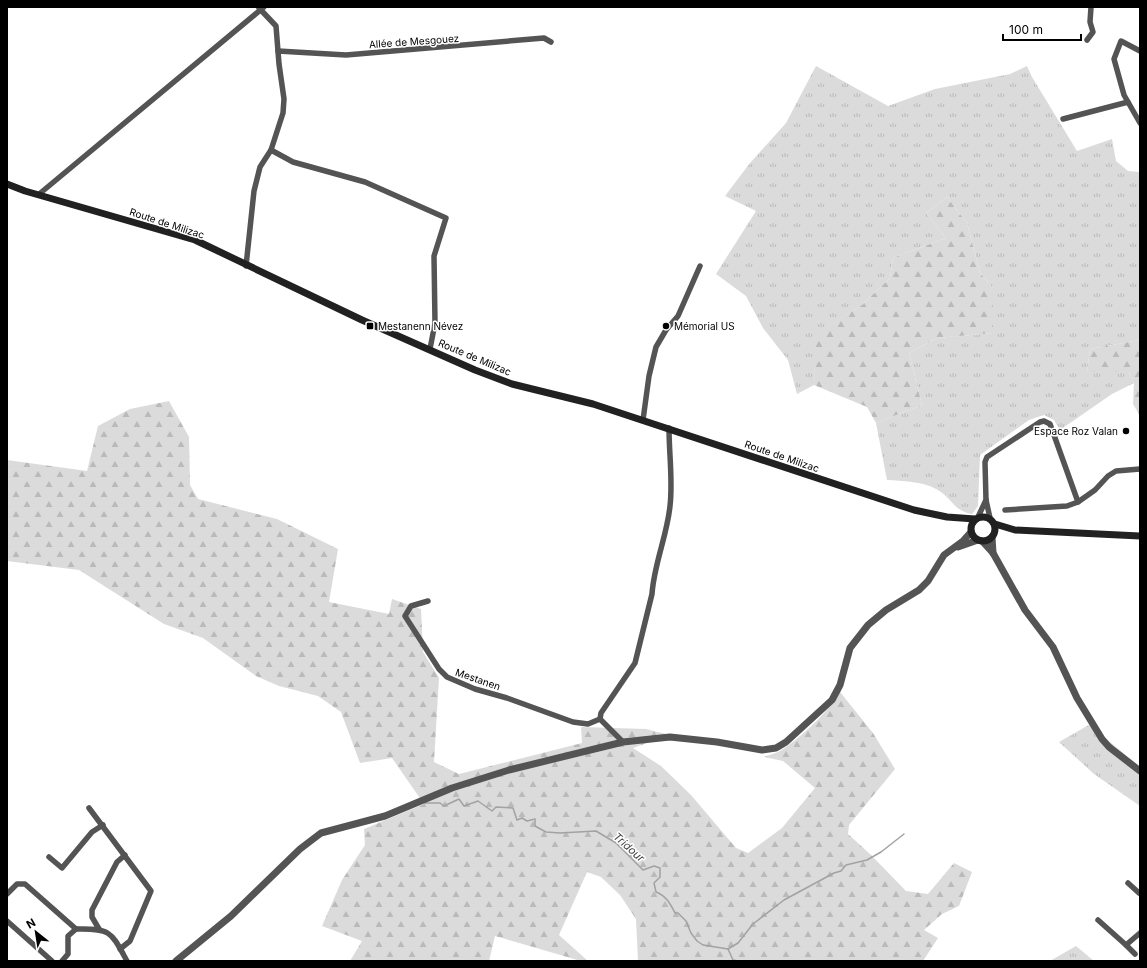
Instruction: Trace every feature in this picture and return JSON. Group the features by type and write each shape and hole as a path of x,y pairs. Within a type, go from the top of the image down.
{"main road":[{"name":"Route de Milizac","path":"7,184 38,195 195,240 246,266 362,320 475,370 512,384 593,404 669,428 887,502 947,518 970,531"},
{"path":"1015,530 992,521 984,516 976,518 970,525 970,531 980,541 994,535 1015,530 1140,536"},
{"name":"Route de Milizac","path":"947,518 976,518"},
{"path":"992,521 994,535"}],"street":[{"path":"1087,40 1093,32 1090,22 1091,7"},
{"path":"38,195 261,8 276,26 284,100 283,112 271,150 260,167 254,191 246,266"},
{"name":"Allée de Mesgouez","path":"278,51 346,55 544,38 551,42"},
{"path":"1140,51 1121,40 1114,59 1124,95 1140,123"},
{"path":"1063,119 1128,102"},
{"path":"271,150 294,162 365,182 446,218 434,256 435,324 430,349"},
{"path":"643,420 649,376 656,347 666,330 678,316 700,266"},
{"path":"992,521 986,500 985,462 987,458 1034,426 1044,421 1050,424 1078,502"},
{"path":"623,742 600,719 601,713 635,663 652,594 652,582 662,550 670,504 669,428"},
{"path":"1005,510 1067,506 1078,502 1095,490 1108,476 1116,471 1140,469"},
{"path":"976,518 986,500"},
{"path":"176,961 231,916 300,849 321,834 385,816 452,788 509,770 623,742 670,737 717,742 762,750 776,748 786,742 832,700 840,685 850,648 868,625 886,610 920,590 928,582 940,560 970,531"},
{"path":"993,552 994,535"},
{"path":"951,550 980,541 993,552 1025,610 1053,647 1077,698 1102,739 1109,747 1140,771"},
{"name":"Mestanen","path":"428,601 411,606 405,616 439,669 447,678 573,722 588,724 600,719"},
{"path":"89,808 152,891 130,941 120,950"},
{"path":"49,857 62,868 92,832 102,825"},
{"path":"99,929 92,917 92,910 118,862 126,855"},
{"path":"1128,883 1140,893"},
{"path":"7,894 17,884 25,884 76,929"},
{"path":"1098,920 1135,954"},
{"path":"7,921 52,961"},
{"path":"62,961 68,954 68,936 76,929 99,929 109,934 127,961"},
{"path":"1126,945 1140,932"}],"green space":[{"path":"816,66 888,106 935,89 1010,74 1027,66 1032,77 1077,151 1112,139 1116,161 1128,171 1140,172 1140,340 1090,349 1087,372 1129,372 1134,383 1112,394 1060,430 1054,420 1044,415 1029,420 980,455 978,506 972,514 961,510 941,492 930,486 912,482 887,480 876,423 922,405 909,353 937,338 993,333 993,288 980,273 967,223 947,197 926,213 946,238 893,258 890,278 862,305 816,334 814,385 797,394 788,360 763,328 746,296 716,274 756,211 725,196 750,163 786,123"},
{"path":"947,197 967,223 980,273 993,288 993,333 937,338 909,353 922,405 876,423 867,407 814,385 815,334 862,305 890,278 893,258 946,238 926,213"},
{"path":"1140,340 1140,416 1133,404 1134,383 1129,372 1087,372 1090,349"},
{"path":"169,401 189,437 190,485 198,499 277,519 338,549 329,602 389,614 392,599 421,609 423,652 439,678 434,762 459,774 582,743 581,727 646,729 670,735 633,748 661,766 691,795 736,848 748,853 782,828 815,788 783,761 764,757 778,752 794,741 829,708 840,692 873,733 895,769 849,825 848,834 906,891 928,894 954,863 972,872 959,906 942,914 924,930 938,938 923,961 638,961 636,919 620,895 601,877 587,872 559,935 588,961 581,961 495,936 489,961 350,961 362,941 322,926 342,880 365,845 364,829 424,804 392,758 360,763 341,712 318,696 279,686 256,676 203,638 164,624 79,570 7,561 7,460 87,471 98,426 130,409"},
{"path":"1094,722 1104,737 1140,767 1140,806 1094,774 1059,742"},
{"path":"1076,946 1094,961 1050,961"}],"waterway":[{"name":"Tridour","path":"425,803 440,803 444,806 459,799 464,806 478,801 492,811 496,807 513,808 517,820 522,818 527,821 535,819 535,826 546,832 560,833 596,831 616,843 643,870 654,866 660,868 660,877 654,883 656,892 665,898 675,913 678,913 686,921 691,933 697,941 703,945 728,949"},
{"path":"728,949 738,943 753,924 784,900 834,873 841,871 846,865 867,860 881,852 904,834"},
{"name":"Tridour","path":"728,949 733,960 738,961"}],"place":[{"name":"Mestanenn Névez","path":"370,326"},
{"name":"Mémorial US","path":"666,326"},
{"name":"Espace Roz Valan","path":"1126,431"}]}
